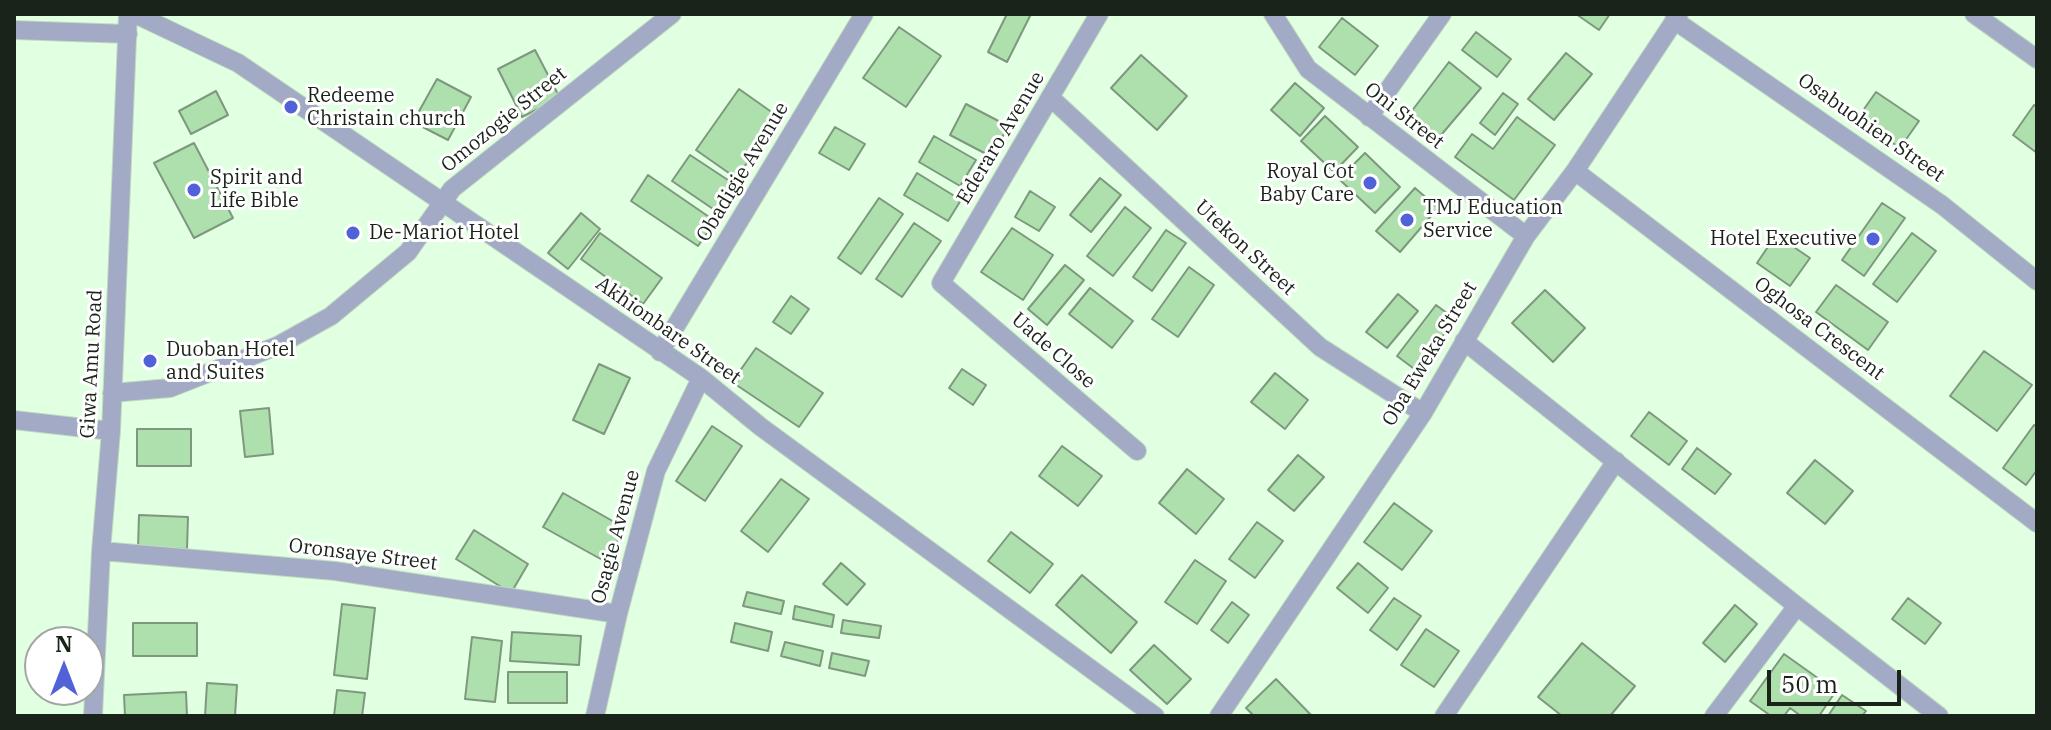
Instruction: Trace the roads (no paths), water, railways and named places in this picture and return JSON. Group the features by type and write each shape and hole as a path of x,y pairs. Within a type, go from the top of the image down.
{"street":[{"name":"Giwa Amu Road","path":"93,716 101,551 111,431 128,14"},
{"name":"Akhionbare Street","path":"135,14 238,63 701,378 774,436 1155,716"},
{"name":"Omozogie Street","path":"112,393 170,388 277,346 331,316 408,252 452,189 672,14"},
{"name":"Obadigie Avenue","path":"660,352 864,14"},
{"name":"Ederaro Avenue","path":"941,283 1099,14"},
{"name":"Oni Street","path":"1273,14 1308,69 1526,236"},
{"path":"1369,117 1442,14"},
{"path":"1974,14 2037,59"},
{"name":"Oba Eweka Street","path":"1219,716 1423,413 1526,236 1575,171 1676,17"},
{"name":"Osabuohien Street","path":"1676,17 1942,205 2037,281"},
{"path":"14,30 128,34"},
{"name":"Utekon Street","path":"1051,98 1320,347 1423,413"},
{"name":"Oghosa Crescent","path":"1575,171 2037,523"},
{"name":"Uade Close","path":"941,283 1137,451"},
{"path":"1464,341 1938,716"},
{"name":"Osagie Avenue","path":"595,716 656,471 701,378"},
{"path":"14,420 111,431"},
{"path":"1444,716 1616,461"},
{"name":"Oronsaye Street","path":"101,551 335,571 618,614"},
{"path":"1714,716 1797,606"}],"place":[{"name":"Redeeme Christain church","path":"291,107"},
{"name":"Royal Cot Baby Care","path":"1370,183"},
{"name":"Spirit and Life Bible","path":"194,190"},
{"name":"TMJ Education Service","path":"1407,220"},
{"name":"De-Mariot Hotel","path":"353,233"},
{"name":"Hotel Executive","path":"1873,239"},
{"name":"Duoban Hotel and Suites","path":"150,361"}]}
